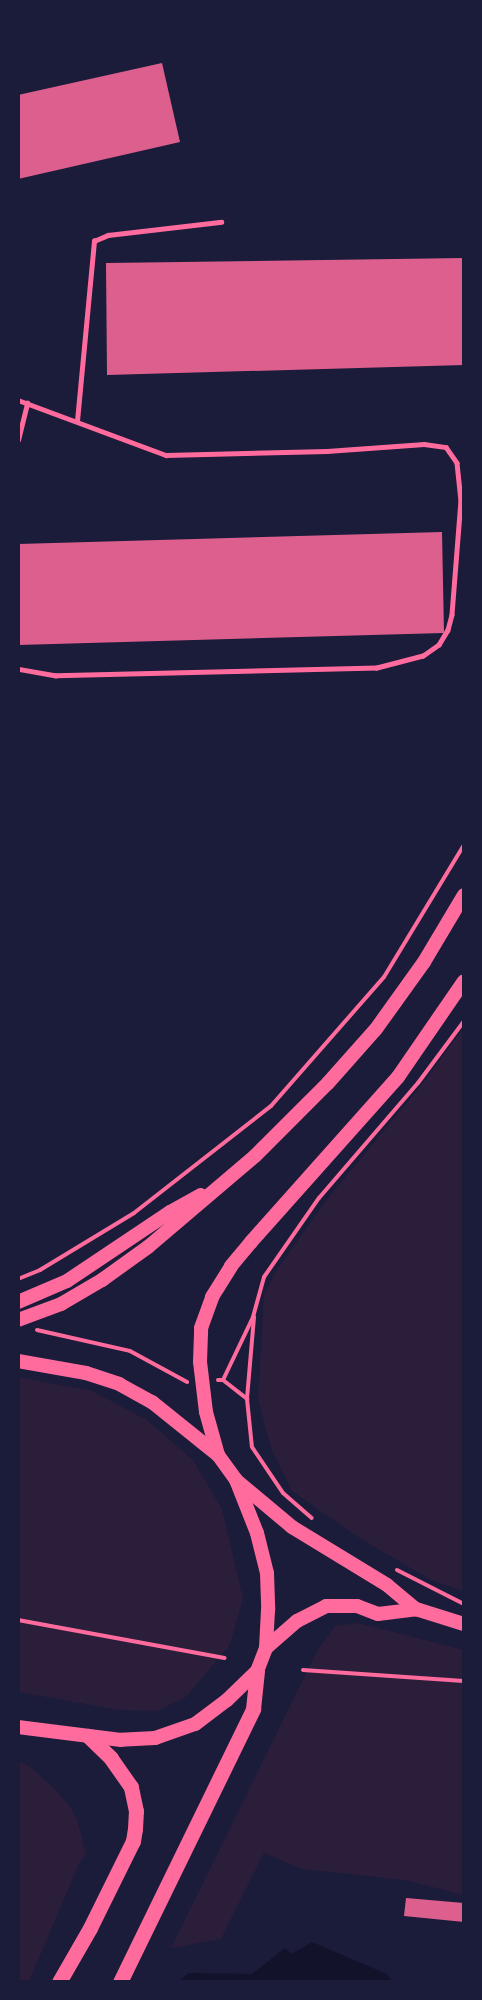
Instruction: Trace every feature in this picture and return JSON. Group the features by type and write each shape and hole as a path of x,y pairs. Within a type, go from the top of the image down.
{"highway":[{"path":"120,1982 253,1709 257,1671"},
{"path":"59,1982 90,1928 133,1842 135,1829 136,1810 131,1787 111,1758 88,1736"}],"main road":[{"path":"21,1319 61,1304 102,1280 148,1247 226,1181 328,1083 376,1029 424,962 464,895"},
{"path":"218,1455 206,1412 202,1382 201,1328 212,1297 231,1266 398,1077 464,981"},
{"path":"18,1302 67,1281 170,1212 226,1181"},
{"path":"18,1361 86,1374 119,1384 152,1402 218,1455 236,1479 292,1527 387,1585 416,1609 464,1624"},
{"path":"18,1727 121,1740 155,1738 195,1724 227,1700 257,1671 266,1648 267,1573 257,1533 236,1479"},
{"path":"266,1648 297,1622 326,1606 357,1606 378,1614 416,1609"}],"lane":[{"path":"77,421 94,241 108,235 221,222"},
{"path":"18,400 166,456 327,452 424,444 446,447 457,463 460,500 450,622 439,645 423,656 377,668 56,676 18,669"},
{"path":"18,440 27,403"}],"path":[{"path":"18,1279 40,1270 134,1213 271,1106 384,977 464,845"},
{"path":"314,1521 284,1494 252,1447 247,1400 254,1314 264,1277 319,1198 418,1083 464,1021"},
{"path":"222,1380 254,1314"},
{"path":"21,1319 27,1328 130,1351 187,1383 222,1380 247,1400"},
{"path":"391,1567 464,1604"},
{"path":"18,1620 225,1658"},
{"path":"303,1670 464,1681"}],"shaded area":[{"path":"464,1027 464,1591 433,1581 358,1537 292,1491 271,1448 258,1399 264,1294 277,1269 329,1197 424,1082"},
{"path":"18,1377 92,1391 147,1420 193,1460 222,1509 243,1598 230,1645 186,1697 157,1711 120,1710 18,1692"},
{"path":"358,1623 464,1650 464,1895 404,1880 302,1869 264,1853 221,1939 171,1948 317,1651 335,1626"},
{"path":"18,1761 28,1765 54,1788 71,1808 78,1822 86,1855 80,1861 29,1982 18,1982"},
{"path":"312,1942 387,1974 392,1982 178,1982 189,1973 252,1974 285,1948 292,1954"}],"building":[{"path":"162,63 180,142 18,179 18,95"},
{"path":"464,258 464,365 107,375 106,263"},
{"path":"442,532 444,633 18,645 18,544"},
{"path":"406,1898 464,1903 464,1922 404,1916"}]}
